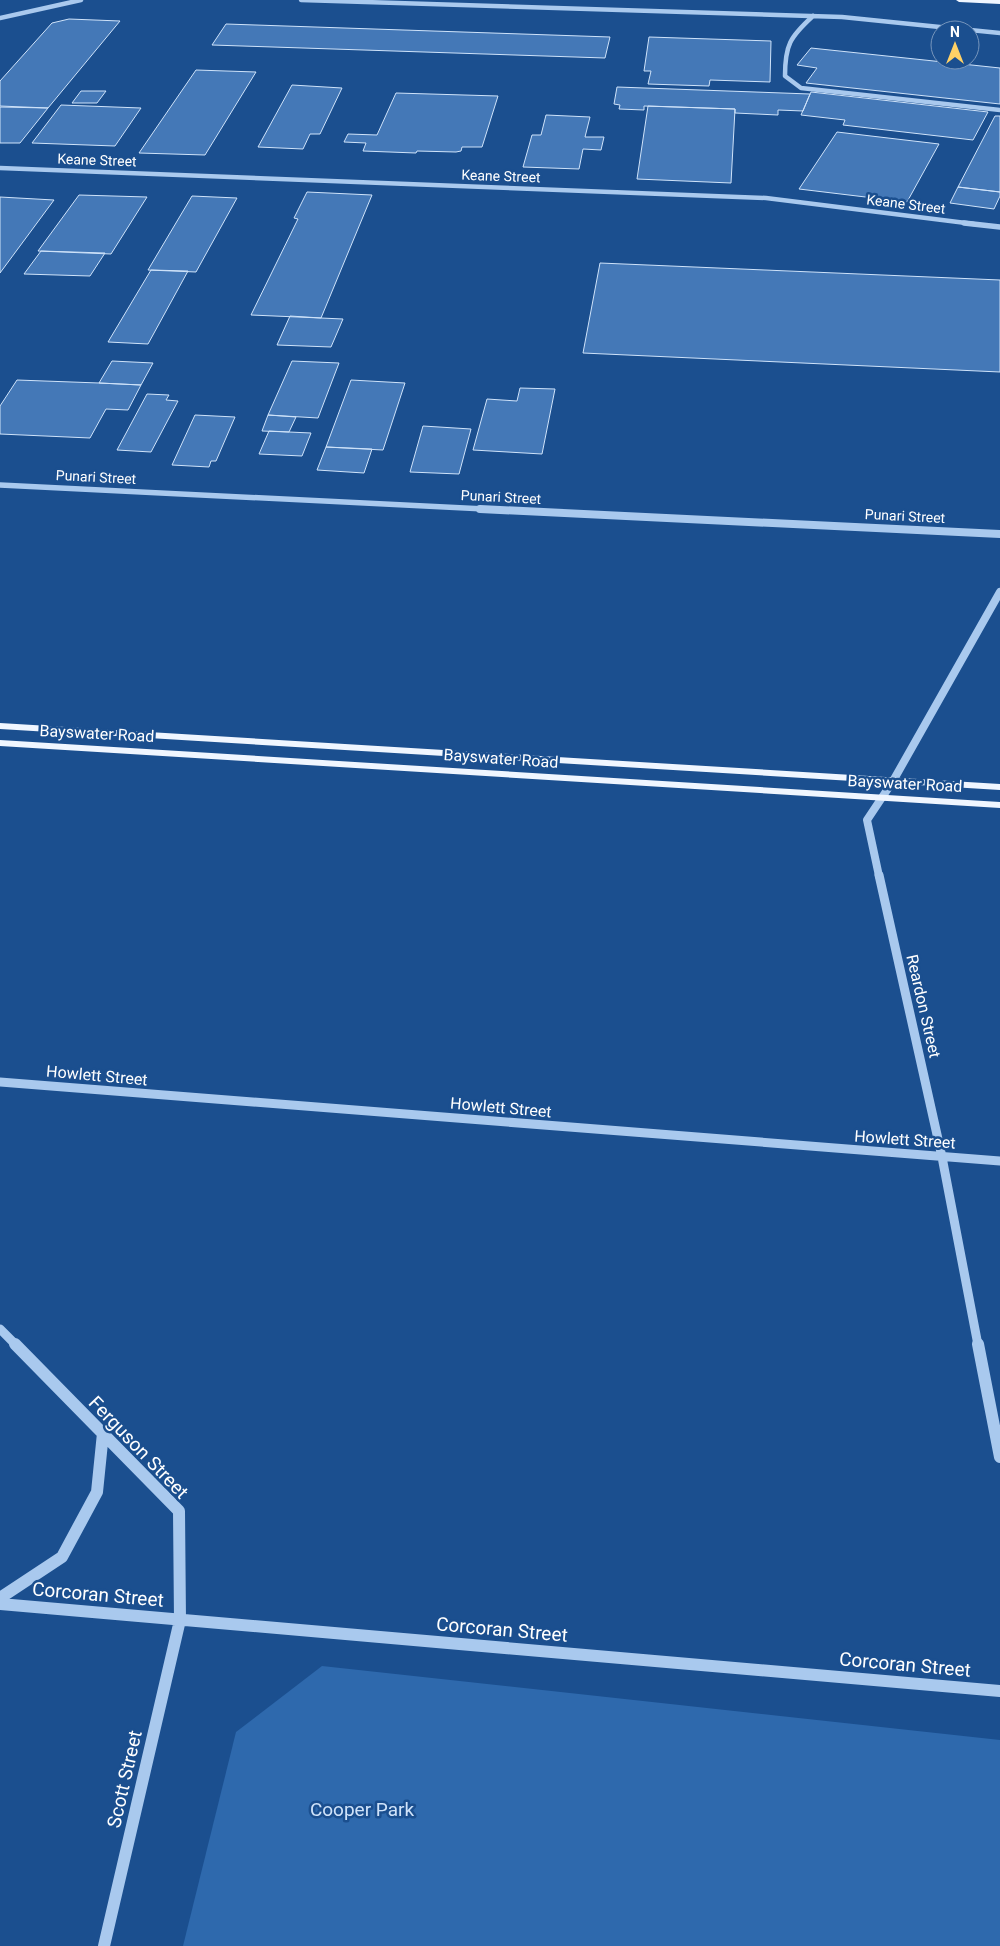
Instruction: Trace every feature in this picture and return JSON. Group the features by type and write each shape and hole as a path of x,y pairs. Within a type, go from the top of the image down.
{"main road":[{"path":"959,0 1000,2"},
{"name":"Bayswater Road","path":"0,726 1000,788"},
{"name":"Bayswater Road","path":"0,743 1000,805"}],"street":[{"path":"0,18 81,0"},
{"path":"301,0 390,1 813,16 930,26"},
{"path":"813,16 789,37 784,58 785,76 801,88 1000,110"},
{"path":"980,31 1000,33"},
{"name":"Keane Street","path":"0,168 766,198 1000,227"},
{"name":"Punari Street","path":"0,485 1000,534"},
{"name":"Reardon Street","path":"1000,592 893,781 867,820 942,1157 1000,1457"},
{"name":"Howlett Street","path":"0,1082 1000,1161"},
{"name":"Ferguson Street","path":"0,1329 179,1511 180,1620"},
{"path":"0,1598 62,1557 97,1492 103,1433"},
{"name":"Corcoran Street","path":"0,1604 1000,1691"},
{"name":"Scott Street","path":"104,1946 180,1620"}],"green space":[{"name":"Cooper Park","path":"322,1666 1000,1740 1000,1946 183,1946 236,1732"}],"building":[{"path":"69,19 120,21 48,108 0,106 0,81 52,23"},
{"path":"226,24 610,37 605,58 212,45"},
{"path":"649,37 771,41 770,82 710,80 709,86 648,84 651,71 644,71"},
{"path":"811,48 930,61 930,70 980,70 980,66 1000,68 1000,104 806,83 817,68 797,65"},
{"path":"196,70 256,72 205,155 139,153"},
{"path":"292,85 342,88 320,134 310,134 303,149 258,147"},
{"path":"617,87 810,94 803,111 778,110 778,115 735,113 735,109 644,106 644,110 619,109 620,105 614,104"},
{"path":"81,91 106,91 97,103 72,103"},
{"path":"811,92 988,112 973,140 843,125 845,120 801,115"},
{"path":"396,93 498,96 482,147 462,147 461,151 456,152 417,151 416,153 363,151 366,143 344,142 348,134 377,135"},
{"path":"61,105 141,108 115,146 32,143"},
{"path":"648,106 735,109 731,183 637,179"},
{"path":"0,107 48,108 20,143 0,143"},
{"path":"546,115 590,117 585,137 604,137 601,150 583,149 579,169 523,167 532,135 541,135"},
{"path":"995,116 1000,116 1000,192 958,187"},
{"path":"837,132 939,144 907,202 799,189"},
{"path":"958,187 1000,192 1000,196 994,209 950,203"},
{"path":"307,192 372,195 321,318 251,315 298,219 294,218"},
{"path":"79,195 147,197 111,254 38,251"},
{"path":"192,196 237,198 196,272 148,270"},
{"path":"0,197 54,200 0,273"},
{"path":"41,251 105,253 90,276 24,274"},
{"path":"600,263 1000,280 1000,372 583,353"},
{"path":"151,270 188,271 148,344 108,342"},
{"path":"290,316 343,319 331,347 277,345"},
{"path":"112,361 153,363 141,385 99,383"},
{"path":"292,361 339,363 318,418 268,415"},
{"path":"17,380 141,385 128,410 106,409 90,438 0,434 0,406"},
{"path":"351,380 405,383 383,450 326,447"},
{"path":"520,388 555,389 542,454 473,450 487,399 517,401"},
{"path":"147,394 169,395 166,400 178,401 151,452 117,450"},
{"path":"195,415 235,417 216,461 211,461 209,467 172,465"},
{"path":"268,415 296,417 289,432 262,431"},
{"path":"423,426 471,429 459,474 410,472"},
{"path":"269,431 311,433 302,456 259,454"},
{"path":"326,447 372,449 364,473 317,470"}]}
